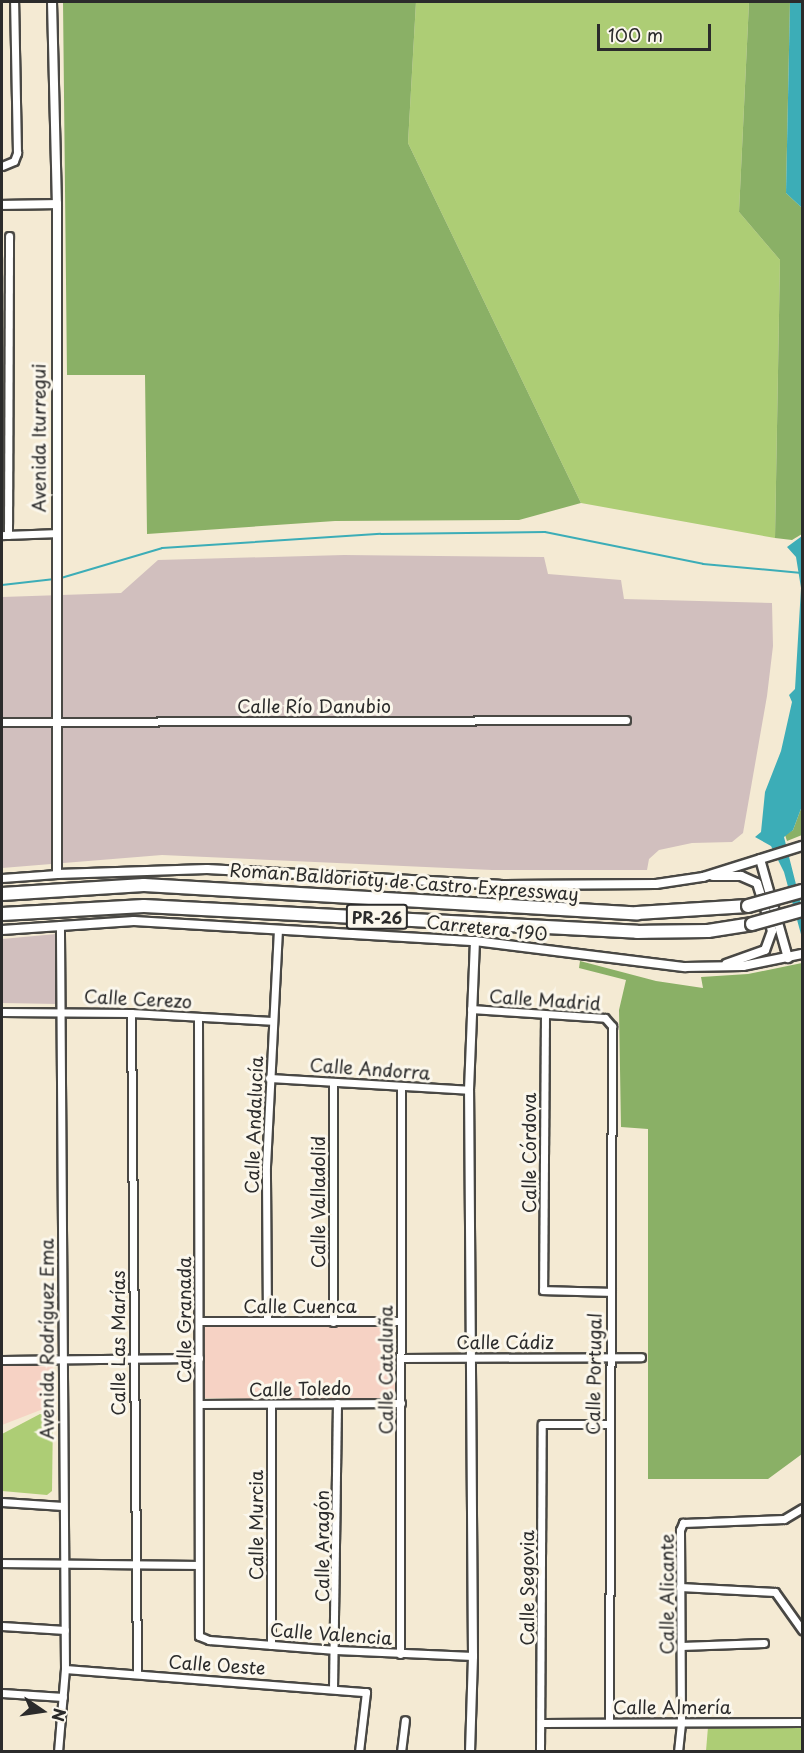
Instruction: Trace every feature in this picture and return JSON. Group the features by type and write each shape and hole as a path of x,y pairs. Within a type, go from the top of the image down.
{"highway":[{"name":"Roman Baldorioty de Castro Expressway","path":"2,894 144,885 645,914 748,906 802,891"},
{"name":"Roman Baldorioty de Castro Expressway","path":"2,914 144,906 637,932 700,931 752,924 802,910"}],"street":[{"path":"2,166 14,162 17,153 14,2"},
{"name":"Avenida Iturregui","path":"52,2 57,204 57,874"},
{"path":"2,204 57,204"},
{"path":"9,236 5,249 5,535 56,533"},
{"name":"Calle Río Danubio","path":"2,722 626,720"},
{"path":"703,877 799,847"},
{"name":"Carretera 190","path":"2,930 134,921 475,941 714,968 795,956 757,860"},
{"path":"2,878 207,869 500,885 656,884 703,877 741,876 757,883 772,931 765,950 714,968"},
{"name":"Avenida Rodríguez Ema","path":"58,1752 65,1670 60,926"},
{"name":"Calle Andalucía","path":"267,1321 269,1078 278,930"},
{"path":"470,1752 473,1656 469,1090 475,941"},
{"name":"Calle Madrid","path":"471,1009 605,1018 612,1026"},
{"name":"Calle Cerezo","path":"2,1012 131,1013 272,1021"},
{"name":"Calle Las Marías","path":"131,1013 133,1566 137,1673"},
{"name":"Calle Córdova","path":"545,1015 543,1290 611,1292"},
{"name":"Calle Granada","path":"198,1017 199,1624"},
{"name":"Calle Portugal","path":"609,1722 608,1424 612,1026"},
{"name":"Calle Andorra","path":"269,1078 469,1090"},
{"name":"Calle Valladolid","path":"333,1082 333,1322"},
{"name":"Calle Cataluña","path":"400,1086 400,1654"},
{"name":"Calle Cuenca","path":"199,1321 400,1321"},
{"name":"Calle Cádiz","path":"401,1358 640,1357"},
{"path":"2,1360 199,1358"},
{"name":"Calle Aragón","path":"333,1689 336,1650 337,1403"},
{"name":"Calle Toledo","path":"200,1404 401,1403"},
{"name":"Calle Murcia","path":"271,1405 271,1645"},
{"name":"Calle Segovia","path":"540,1752 542,1424 608,1424"},
{"path":"2,1502 63,1506"},
{"name":"Calle Alicante","path":"678,1752 681,1722 680,1530 683,1523 784,1519 802,1509"},
{"path":"2,1563 64,1566 198,1565"},
{"path":"680,1587 766,1588 780,1596 802,1629"},
{"name":"Calle Valencia","path":"199,1624 199,1636 209,1640 400,1654 473,1656"},
{"path":"2,1626 65,1630"},
{"path":"681,1646 764,1643"},
{"name":"Calle Oeste","path":"65,1670 137,1673 366,1692 359,1752"},
{"path":"2,1693 63,1697"},
{"path":"401,1752 405,1720"},
{"name":"Calle Almería","path":"541,1723 802,1722"}],"shaded area":[{"path":"344,555 544,557 548,574 621,580 624,599 772,603 773,646 767,696 743,833 732,842 692,843 659,850 649,859 647,870 492,870 162,855 2,868 2,597 121,593 158,560"},
{"path":"56,934 58,1004 2,1003 2,939"},
{"path":"394,1324 395,1399 203,1398 203,1325"},
{"path":"2,1364 53,1365 56,1404 2,1425"}],"green space":[{"path":"63,2 416,2 408,143 581,503 519,520 335,521 147,534 145,375 67,375"},
{"path":"416,2 749,2 739,212 780,260 775,538 581,503 408,143"},
{"path":"749,2 790,2 786,193 802,208 802,534 792,540 775,538 780,260 739,212"},
{"path":"802,806 802,835 787,841 785,835 793,830"},
{"path":"580,961 656,981 703,988 701,977 748,974 802,963 802,1454 768,1479 648,1479 648,1129 621,1127 619,1010 626,980 579,968"},
{"path":"40,1414 53,1414 52,1491 47,1495 2,1491 2,1434"},
{"path":"802,1726 802,1751 706,1751 708,1727"}],"water":[{"path":"790,2 802,2 802,208 786,193"},
{"path":"802,536 802,806 793,830 784,837 802,908 802,938 784,872 771,846 755,837 761,832 765,792 781,751 792,702 789,695 795,689 801,588 796,557 787,547"}],"waterway":[{"path":"61,578 162,548 381,534 545,532 703,564 802,573"},
{"path":"2,585 55,579"}]}
